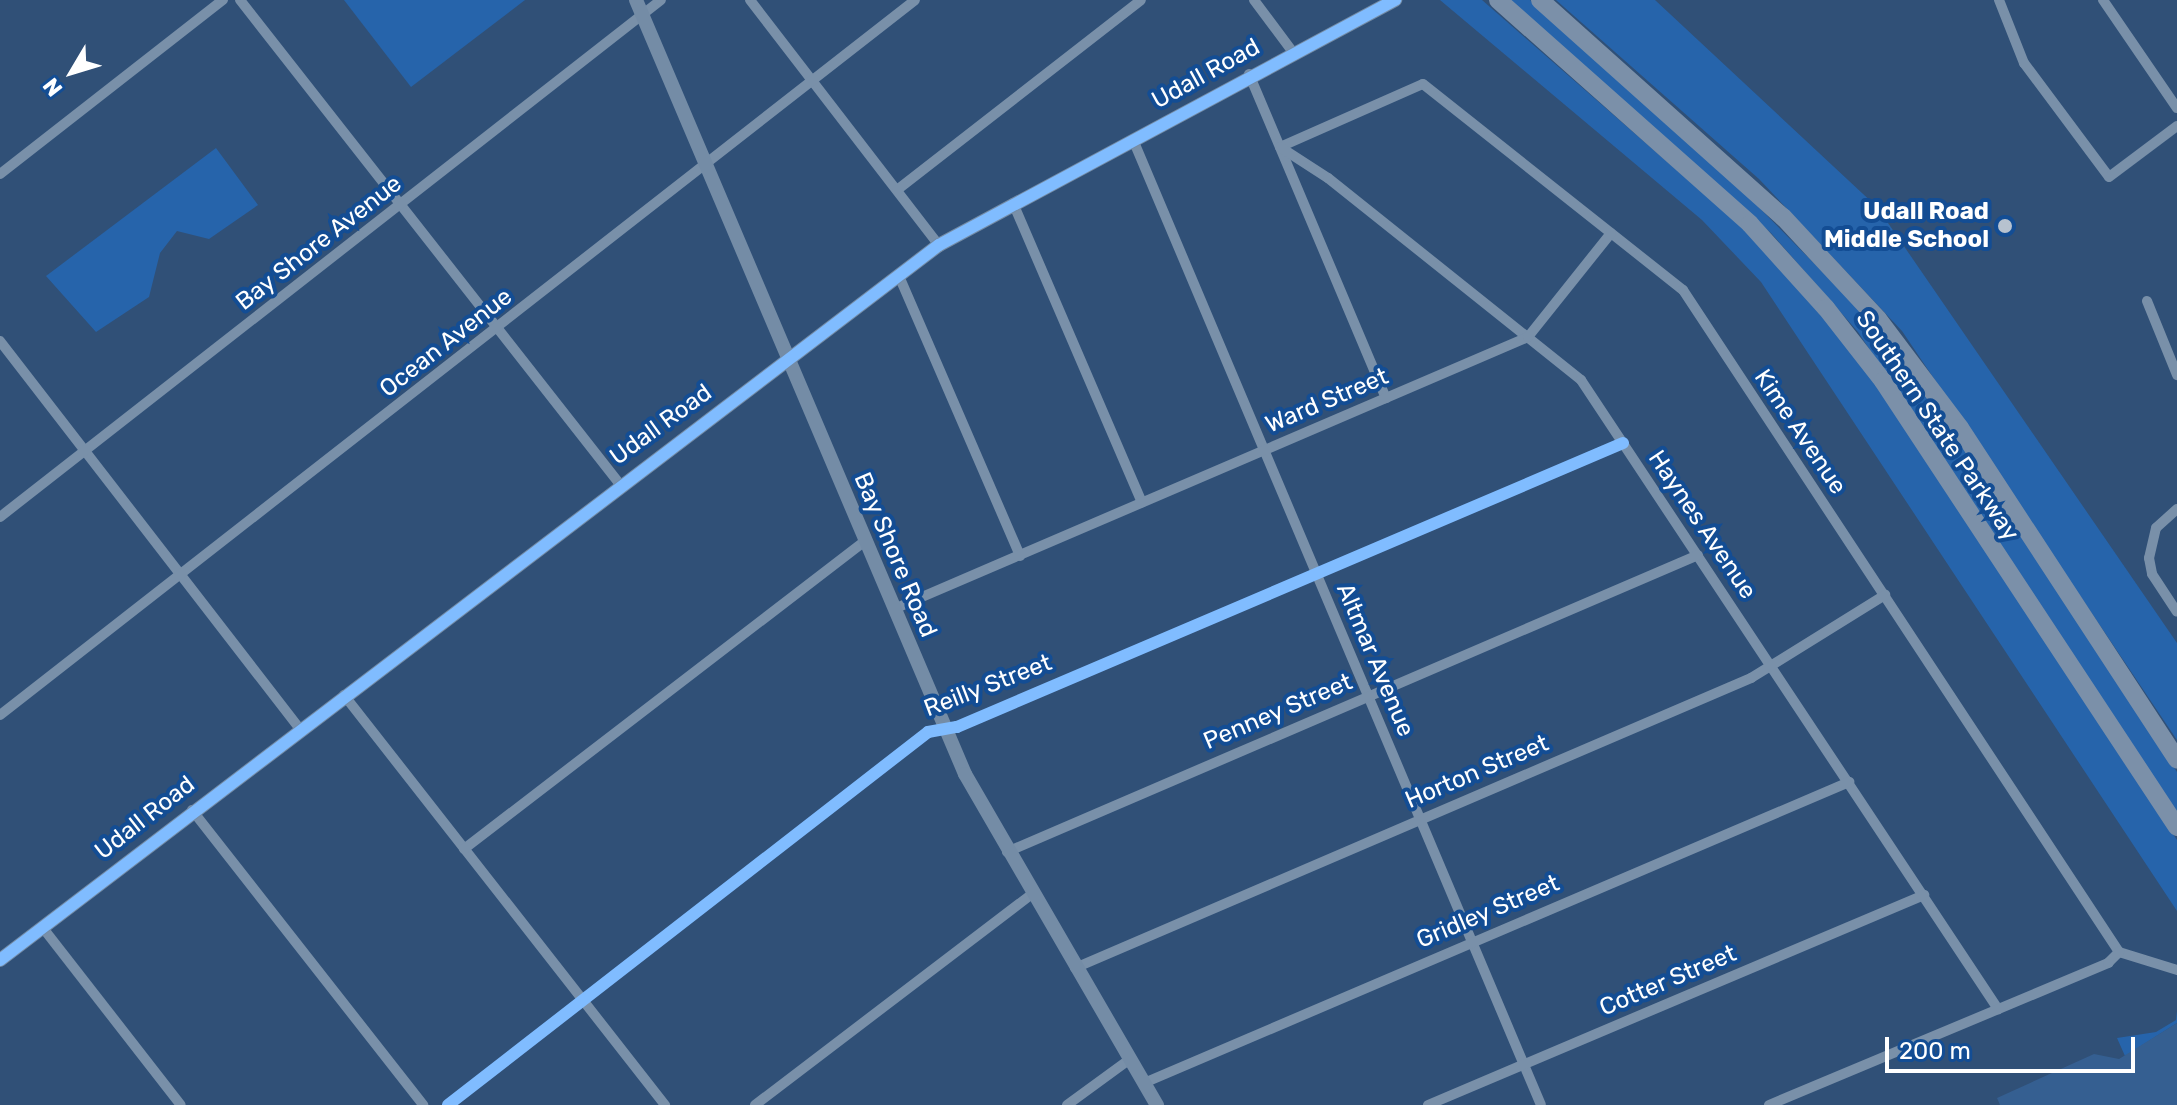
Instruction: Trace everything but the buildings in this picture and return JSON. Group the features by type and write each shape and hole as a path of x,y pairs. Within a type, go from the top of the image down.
{"highway":[{"name":"Southern State Parkway","path":"1498,0 1750,224 1834,317 2177,827"},
{"name":"Southern State Parkway","path":"1540,0 1783,217 1878,319 1966,438 2177,759"}],"street":[{"path":"0,174 223,0"},
{"path":"240,0 619,483"},
{"name":"Bay Shore Road","path":"636,0 944,728 1007,852 1157,1105"},
{"name":"Bay Shore Avenue","path":"0,517 661,0"},
{"path":"750,0 939,245"},
{"name":"Ocean Avenue","path":"0,715 915,0"},
{"path":"897,190 1141,0"},
{"path":"1254,0 1292,51"},
{"name":"Udall Road","path":"0,960 619,483 939,245 1013,203 1134,142 1249,74 1395,0"},
{"path":"1999,0 2024,63 2109,177 2177,126"},
{"path":"2103,0 2177,108"},
{"path":"1249,74 1386,398"},
{"name":"Kime Avenue","path":"1280,147 1423,84 1683,290 2119,952"},
{"name":"Altmar Avenue","path":"1134,142 1541,1105"},
{"name":"Haynes Avenue","path":"1280,147 1581,380 1998,1009"},
{"path":"1013,203 1142,502"},
{"name":"Ward Street","path":"894,609 1528,337 1611,233"},
{"path":"899,276 1020,556"},
{"path":"2147,301 2177,375"},
{"path":"0,341 301,730"},
{"name":"Reilly Street","path":"448,1105 926,733 1623,443"},
{"path":"2177,509 2149,542 2152,574 2177,612"},
{"path":"464,849 865,541"},
{"name":"Penney Street","path":"1007,852 1698,555"},
{"name":"Horton Street","path":"1075,968 1773,668 1885,595"},
{"path":"344,695 665,1105"},
{"name":"Gridley Street","path":"1144,1083 1849,782"},
{"path":"192,810 423,1105"},
{"path":"755,1105 1032,894"},
{"name":"Cotter Street","path":"1428,1105 1924,895"},
{"path":"43,928 181,1105"},
{"path":"1769,1105 1998,1009 2119,952 2177,970"},
{"path":"1067,1105 1130,1059"}],"shaded area":[{"path":"344,0 525,0 411,87"},
{"path":"1440,0 1482,0 1751,235 1796,282 1878,385 2177,840 2177,911 1761,282 1702,220"},
{"path":"1510,0 1530,0 1714,162 1869,319 1957,435 2177,772 2177,814 1858,332 1771,233"},
{"path":"1556,0 1655,0 1877,207 2177,643 2177,740 1902,331 1759,179"},
{"path":"216,148 258,205 209,239 177,231 160,253 149,297 96,332 46,276"},
{"path":"2177,1011 2177,1023 2125,1056 2117,1038 2156,1032 2176,1020"},
{"path":"2177,1023 2177,1105 2000,1105 1997,1098 2094,1054 2119,1059"}],"cycle path":[{"path":"0,960 939,245 1395,0"},
{"path":"448,1105 928,732 957,727 1623,443"}],"place":[{"name":"Udall Road Middle School","path":"2005,226"}]}
